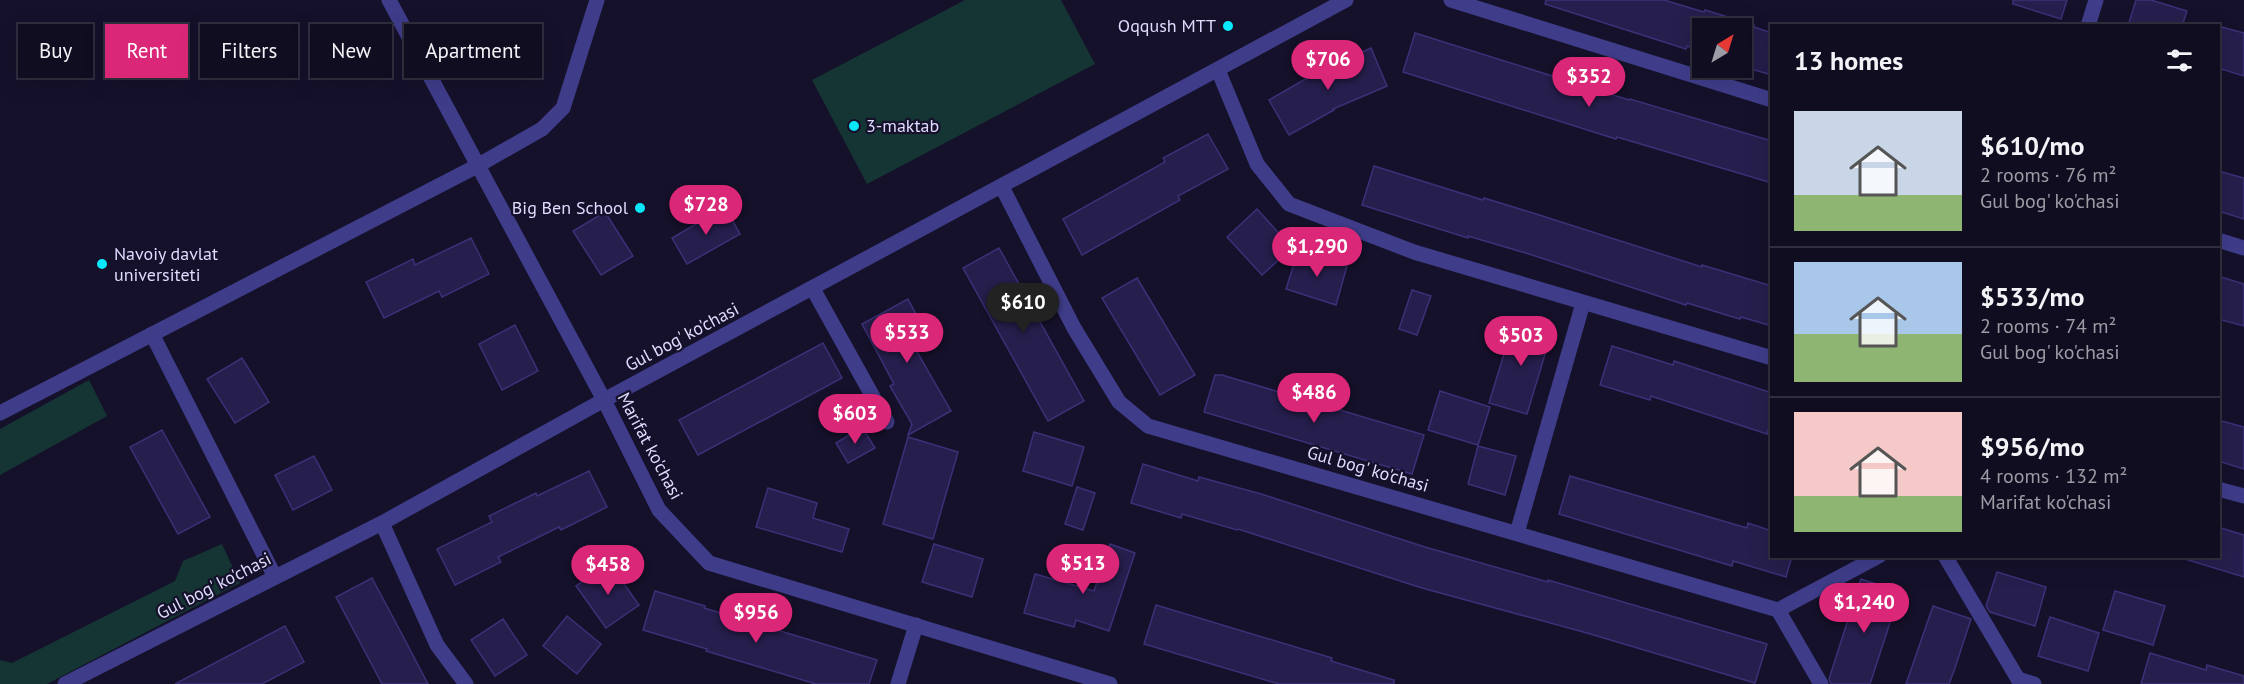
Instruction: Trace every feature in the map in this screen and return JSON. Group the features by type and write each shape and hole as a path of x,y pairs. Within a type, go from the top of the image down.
{"street":[{"name":"Marifat ko'chasi","path":"389,0 604,400 659,510 709,563 1110,684"},
{"path":"0,413 477,166 542,129 563,108 597,0"},
{"name":"Gul bog' ko'chasi","path":"65,684 382,523 604,400 1002,188 1346,0"},
{"path":"1451,0 1770,99"},
{"path":"2089,24 2096,0"},
{"path":"1218,69 1257,165 1289,204 1414,252 1770,356"},
{"name":"Gul bog' ko'chasi","path":"1002,188 1074,328 1119,402 1148,426 1778,610"},
{"path":"2220,241 2244,248"},
{"path":"813,289 888,422"},
{"path":"1517,533 1583,303"},
{"path":"152,334 275,577"},
{"path":"2220,490 2244,496"},
{"path":"382,523 437,645 466,684"},
{"path":"1821,684 1778,610 1875,558"},
{"path":"1946,558 2013,681 2034,684"},
{"path":"898,684 916,625"}],"green space":[{"path":"965,0 1061,0 1095,64 867,184 812,80"},
{"path":"89,380 107,416 0,475 0,429"},
{"path":"222,544 240,583 47,684 0,684 0,660 12,663 175,581 183,561"}],"building":[{"path":"1546,0 1664,0 1731,18 1692,18 1692,48 1687,46 1686,49 1545,4"},
{"path":"2013,0 2067,0 2061,19 2013,4"},
{"path":"2136,0 2151,0 2187,11 2183,24 2129,24"},
{"path":"1752,24 1770,32 1770,74 1752,69"},
{"path":"2220,27 2244,33 2244,76 2220,69"},
{"path":"1415,33 1629,100 1770,140 1770,182 1617,137 1616,139 1403,72"},
{"path":"1371,48 1387,86 1333,109 1289,135 1269,100 1323,69"},
{"path":"1208,134 1228,169 1178,196 1180,200 1082,255 1063,219 1165,162 1163,158"},
{"path":"1374,166 1483,200 1484,198 1702,267 1702,265 1770,285 1770,325 1687,303 1686,305 1529,254 1468,236 1468,238 1362,205"},
{"path":"2220,172 2244,178 2244,219 2220,212"},
{"path":"725,207 740,234 687,264 672,238"},
{"path":"1257,209 1292,248 1262,275 1227,237"},
{"path":"605,212 633,256 601,275 573,231"},
{"path":"471,238 489,274 442,297 439,291 384,318 366,282 413,259 415,265"},
{"path":"999,248 1084,401 1048,421 963,268"},
{"path":"1298,251 1347,266 1336,305 1286,289"},
{"path":"2220,277 2244,284 2244,326 2220,320"},
{"path":"1137,278 1195,375 1160,395 1102,298"},
{"path":"1412,290 1431,296 1417,335 1399,329"},
{"path":"908,299 927,335 912,343 951,411 908,435 912,424 890,386 894,384 862,324"},
{"path":"1514,321 1552,331 1527,414 1489,403"},
{"path":"515,325 538,371 502,390 479,344"},
{"path":"823,343 842,378 698,455 679,420"},
{"path":"1612,346 1673,365 1674,361 1770,392 1770,425 1767,434 1651,396 1650,400 1600,385"},
{"path":"242,358 269,402 235,423 207,379"},
{"path":"1215,375 1222,375 1424,435 1412,474 1204,412"},
{"path":"1440,391 1490,407 1478,445 1428,430"},
{"path":"2220,421 2244,427 2244,469 2220,462"},
{"path":"862,427 875,448 848,463 836,443"},
{"path":"162,430 210,517 178,534 130,447"},
{"path":"1034,432 1084,447 1072,486 1023,471"},
{"path":"908,437 958,452 933,539 883,524"},
{"path":"1478,446 1516,456 1505,495 1468,484"},
{"path":"314,456 332,490 293,510 275,475"},
{"path":"1143,464 1198,481 1199,477 1261,494 1425,547 1548,582 1548,580 1767,644 1755,683 1587,633 1422,588 1238,529 1182,514 1181,518 1131,503"},
{"path":"589,471 607,507 561,530 559,527 498,557 501,562 455,585 437,549 492,522 489,516"},
{"path":"1570,476 1747,528 1748,523 1770,530 1770,558 1791,558 1786,577 1733,561 1732,566 1559,514"},
{"path":"1077,487 1095,493 1083,530 1065,524"},
{"path":"768,488 817,503 813,518 849,529 842,552 756,527"},
{"path":"2220,528 2244,535 2244,577 2188,560 2188,558 2220,558"},
{"path":"934,544 983,559 972,597 922,582"},
{"path":"1110,544 1135,553 1109,631 1076,620 1074,627 1024,613 1035,574 1094,591"},
{"path":"609,563 639,605 606,628 576,586"},
{"path":"1997,572 2046,587 2035,626 1990,612 1986,606"},
{"path":"372,578 428,684 382,684 336,597"},
{"path":"1861,579 1900,592 1870,684 1831,684 1829,679"},
{"path":"655,591 877,660 869,684 816,684 643,630"},
{"path":"2115,591 2165,606 2153,645 2103,630"},
{"path":"1156,605 1332,658 1331,661 1394,680 1394,684 1279,684 1144,644"},
{"path":"1933,606 1971,619 1955,668 1949,684 1906,684"},
{"path":"567,616 601,644 577,674 543,646"},
{"path":"2050,617 2099,633 2088,671 2038,656"},
{"path":"503,619 527,655 495,676 471,640"},
{"path":"285,626 304,662 262,684 175,684"},
{"path":"2150,653 2206,670 2207,665 2244,676 2244,684 2141,684"}],"place":[{"name":"Oqqush MTT","path":"1228,26"},
{"name":"3-maktab","path":"854,126"},
{"name":"Big Ben School","path":"640,208"},
{"name":"Navoiy davlat universiteti","path":"102,264"}]}
